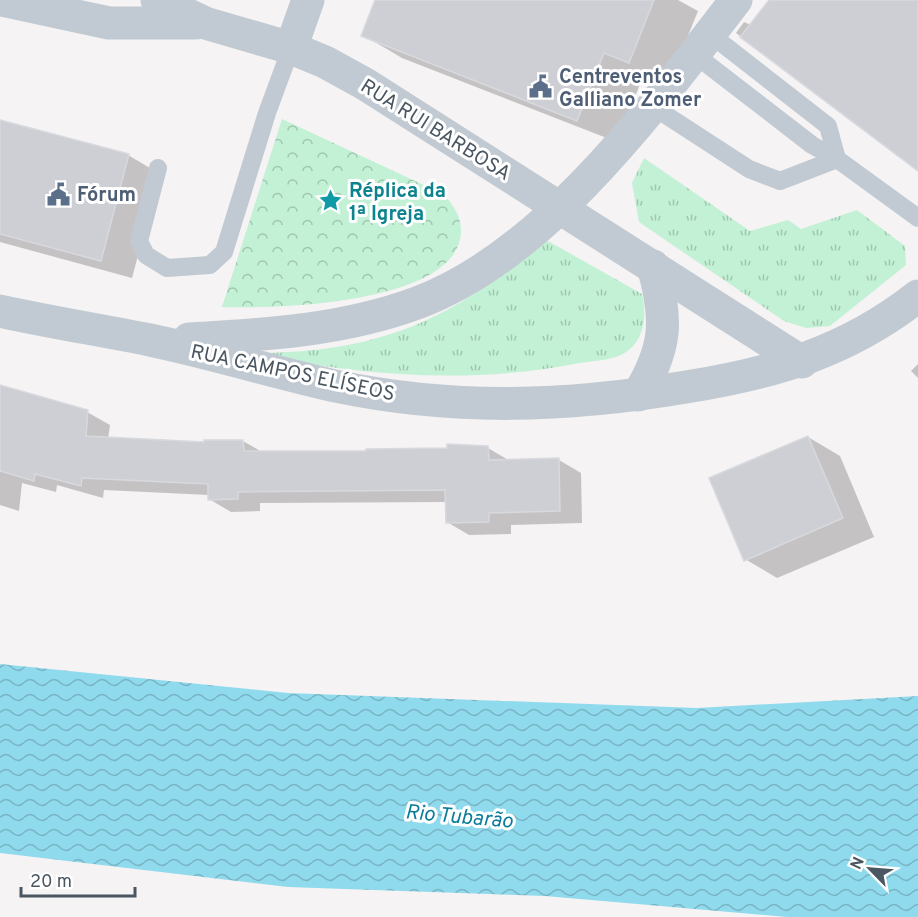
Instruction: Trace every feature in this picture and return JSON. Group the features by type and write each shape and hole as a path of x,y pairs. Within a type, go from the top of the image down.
{"street":[{"name":"RUA RUI BARBOSA","path":"3,0 109,23 205,23"},
{"name":"RUA RUI BARBOSA","path":"157,0 205,23 291,48 325,62 365,84 801,362"},
{"path":"291,48 309,0"},
{"path":"151,340 302,330 358,320 417,303 459,284 505,253 560,207 652,106 736,0"},
{"path":"638,395 652,372 660,352 664,331 663,310 652,266"},
{"name":"RUA CAMPOS ELÍSEOS","path":"0,311 151,340 336,386 419,399 500,404 569,403 638,395 752,375 801,362 840,346 906,305"}],"lane":[{"path":"702,44 828,126 837,159"},
{"path":"702,44 812,145 837,159 918,218"},
{"path":"158,168 139,241 146,255 167,268 210,265 224,252 267,113 291,48"},
{"path":"652,106 749,169 780,181 837,159"}],"green space":[{"path":"282,119 443,194 456,211 461,229 459,243 446,263 421,279 390,291 353,299 315,304 222,307"},
{"path":"644,158 750,231 788,220 801,229 857,210 905,246 906,265 830,326 806,328 784,321 639,222 632,183"},
{"path":"548,241 642,294 643,327 636,343 623,354 612,358 533,370 452,376 371,372 249,353 333,348 406,329 440,314 473,295 506,272 539,244"}],"water":[{"name":"Rio Tubarão","path":"0,664 288,693 697,708 918,696 918,917 787,917 545,896 288,887 0,853"}],"building":[{"name":"Centreventos Galliano Zomer","path":"375,0 654,0 629,63 604,53 577,121 361,36"},
{"path":"769,0 918,0 918,171 740,37"},
{"name":"Fórum","path":"0,120 129,154 101,261 0,234"},
{"path":"0,385 88,410 86,436 204,442 204,440 243,440 244,451 366,451 366,449 447,448 447,444 488,446 489,460 559,458 560,511 489,513 489,522 446,523 445,490 238,492 238,499 208,500 208,484 82,478 81,486 35,474 34,481 0,471"},
{"path":"808,436 843,518 744,561 709,478"}],"place":[{"name":"Centreventos Galliano Zomer","path":"541,87"},
{"name":"Fórum","path":"59,194"},
{"name":"Réplica da 1ª Igreja","path":"331,201"}]}
